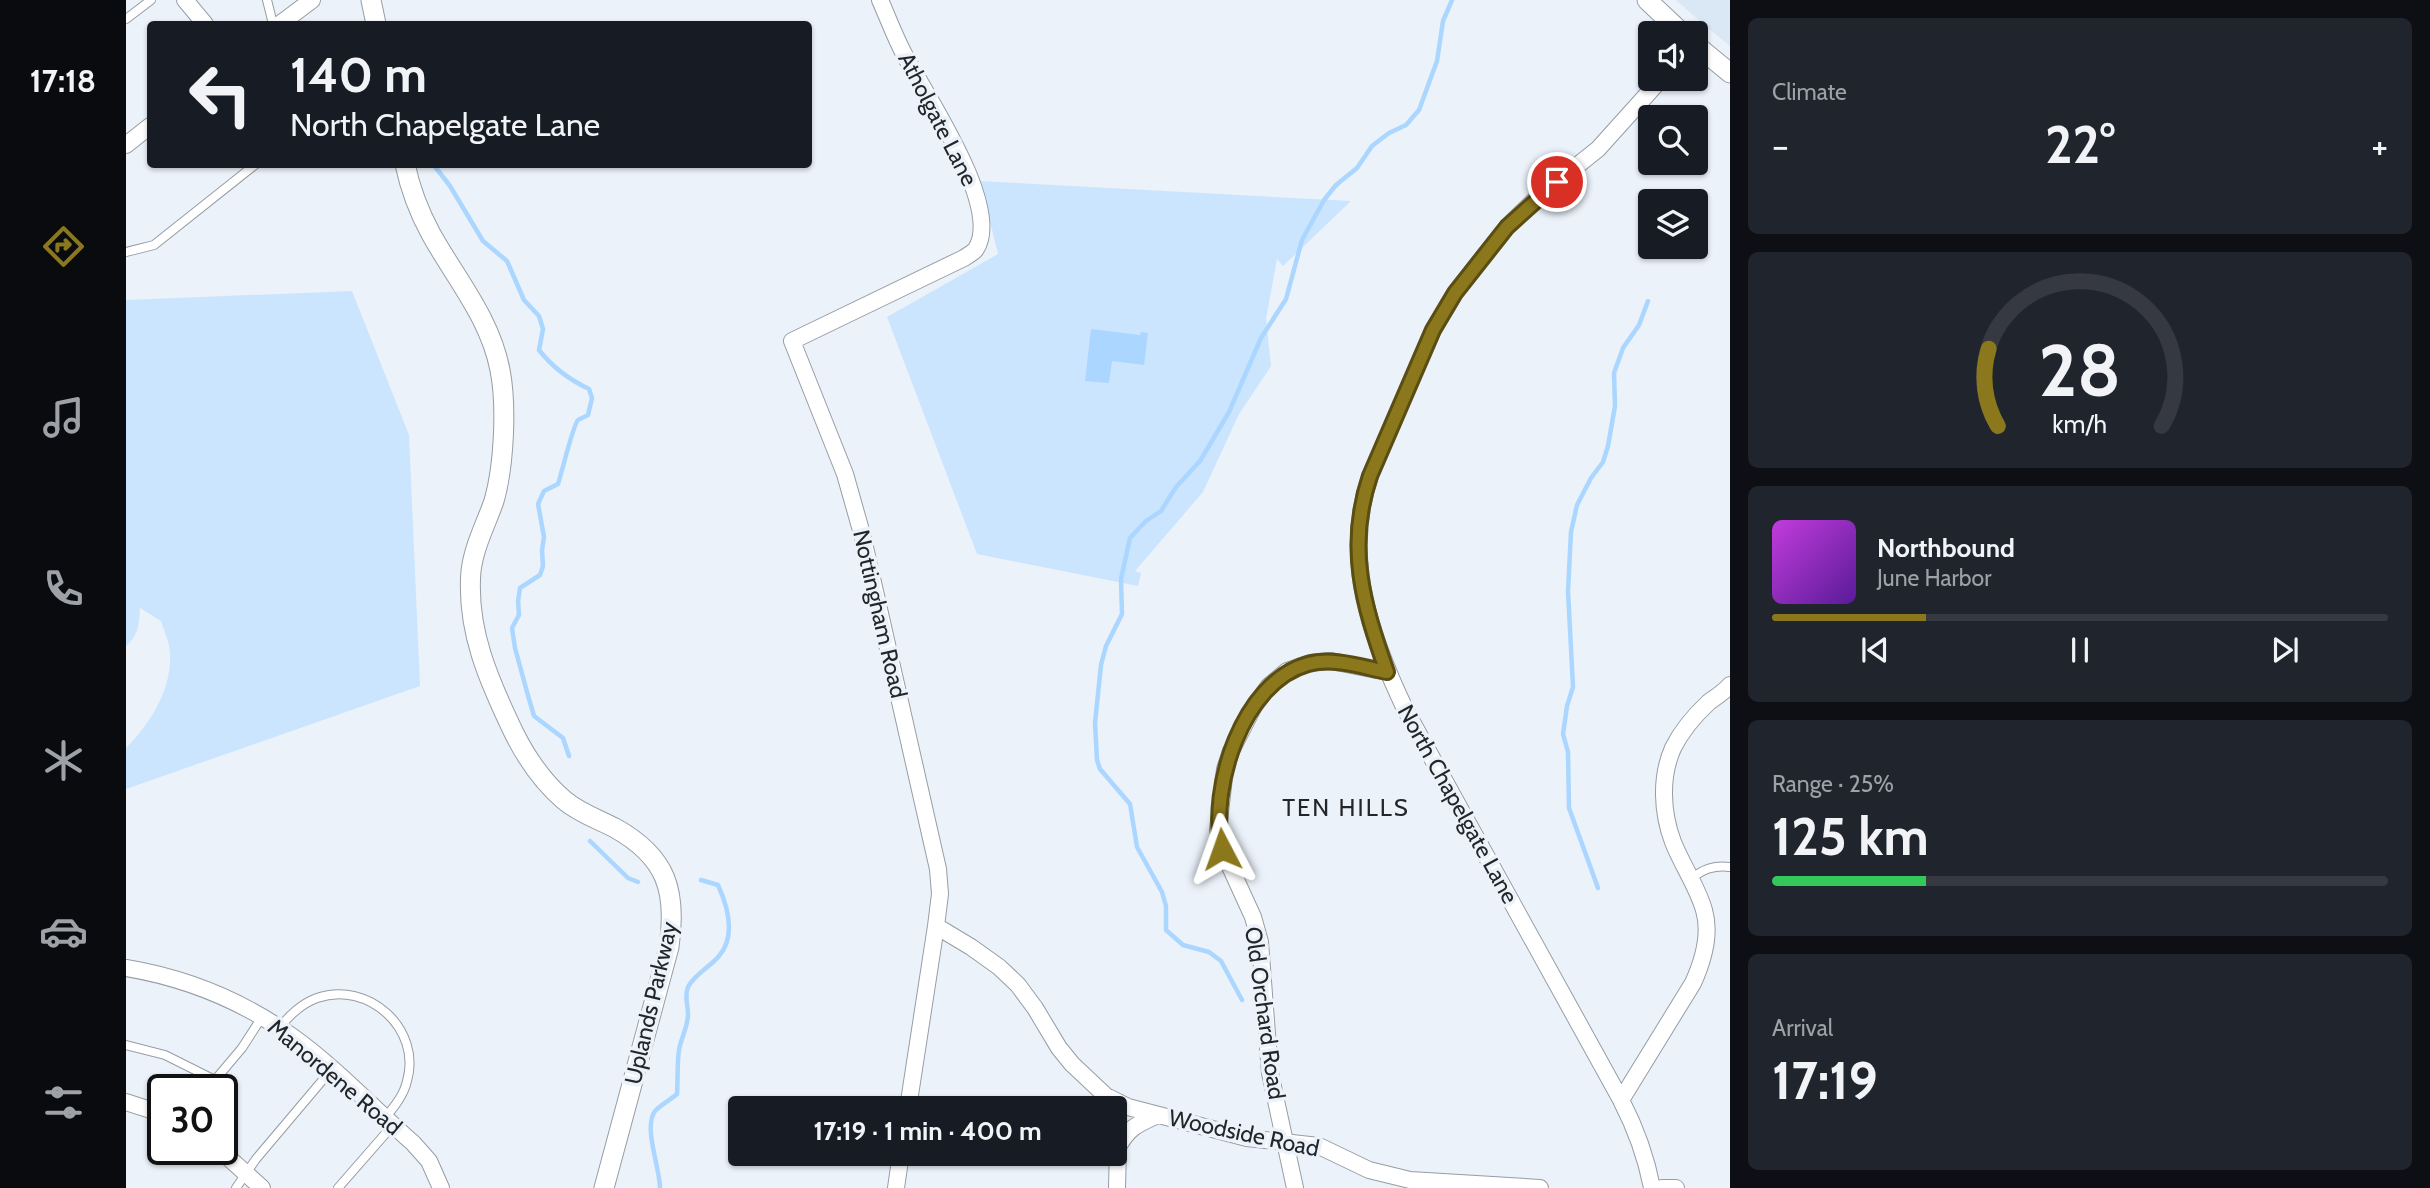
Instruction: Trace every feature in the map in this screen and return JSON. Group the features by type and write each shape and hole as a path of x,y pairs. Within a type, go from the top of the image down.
{"street":[{"path":"185,0 202,21"},
{"path":"284,21 312,0"},
{"path":"371,0 375,21"},
{"name":"Atholgate Lane","path":"880,0 902,51 963,159 977,195 979,241"},
{"path":"1647,0 1669,21"},
{"path":"1708,56 1730,73"},
{"name":"North Chapelgate Lane","path":"1650,91 1598,149 1539,196 1507,227 1455,293 1433,330 1370,476 1358,524 1357,563 1376,641 1387,672 1621,1100 1637,1132 1652,1188"},
{"path":"126,145 147,128"},
{"name":"Uplands Parkway","path":"406,168 416,201 430,233 486,326 500,371 503,461 493,503 471,568 472,613 479,652 515,735 548,786 580,811 635,840 662,871 670,890 673,908 669,947 604,1188"},
{"name":"Nottingham Road","path":"910,1096 940,894 936,860 862,534 845,474 792,341 964,258 975,251 979,241"},
{"name":"Old Orchard Road","path":"1295,1188 1267,1047 1260,942 1253,917 1222,849 1218,830 1225,769 1254,706 1269,686 1287,671 1310,663 1331,662 1387,672"},
{"path":"1621,1100 1693,983 1703,962 1705,913 1667,826 1665,779 1674,747 1684,732 1707,704 1730,685"},
{"name":"Woodside Road","path":"936,926 971,947 1018,985 1059,1048 1102,1096"},
{"name":"Manordene Road","path":"126,968 191,984 235,1002 279,1028 332,1069 423,1153 441,1188"},
{"path":"126,1101 147,1108"},
{"name":"Woodside Road","path":"1127,1107 1247,1138 1319,1146 1341,1158 1389,1176 1410,1180 1540,1188"},
{"path":"1127,1131 1158,1115"},
{"path":"238,1165 262,1188"},
{"path":"896,1188 899,1166"},
{"path":"1117,1188 1118,1166"},
{"path":"1662,1188 1676,1188"}],"lane":[{"path":"126,19 151,0"},
{"path":"267,0 272,21"},
{"path":"126,252 154,246 251,168"},
{"path":"1691,879 1703,870 1719,866 1730,867"},
{"path":"279,1028 307,1002 330,994 356,996 369,1000 384,1010 401,1030 407,1043 410,1068 405,1088 389,1122 338,1188"},
{"path":"220,1074 242,1048 262,1017"},
{"path":"126,1045 165,1055 203,1074"},
{"path":"236,1188 332,1069"}],"shaded area":[{"path":"1676,0 1730,0 1730,46 1708,28 1708,21 1700,21"},
{"path":"980,181 1351,201 1283,266 1277,259 1266,319 1271,366 1239,414 1203,492 1135,571 1141,573 1138,586 977,554 887,317 998,254"},
{"path":"352,291 409,435 420,686 126,789 126,748 158,705 167,680 170,654 161,621 140,608 136,633 126,646 126,300"},
{"path":"1091,329 1140,335 1141,332 1148,333 1144,365 1112,361 1109,383 1085,381"}],"waterway":[{"path":"1242,1000 1221,961 1209,952 1183,945 1166,930 1166,906 1162,892 1137,847 1130,804 1100,769 1097,760 1095,723 1101,665 1106,646 1122,614 1121,579 1130,538 1146,521 1161,511 1176,487 1200,461 1229,412 1261,338 1286,299 1302,240 1324,200 1336,185 1357,168 1372,146 1389,133 1406,125 1419,110 1437,61 1443,21 1452,0"},
{"path":"436,168 483,241 507,261 524,300 539,316 543,329 539,350 561,372 589,389 592,398 588,415 576,424 558,484 544,491 538,504 544,537 543,566 540,575 520,588 519,615 512,628 534,716 563,738 569,756"},
{"path":"1598,888 1569,808 1568,752 1563,734 1573,687 1568,591 1571,532 1577,505 1603,462 1608,446 1615,406 1614,373 1623,348 1639,325 1648,301"},
{"path":"590,841 628,878 638,882"},
{"path":"660,1188 651,1137 652,1118 655,1111 677,1094 679,1050 688,1019 688,987 719,956 729,931 725,903 718,885 701,880"}],"district":[{"name":"TEN HILLS","path":"1346,808"}],"route":[{"path":"1222,849 1218,830 1225,769 1254,706 1269,686 1287,671 1310,663 1331,662 1387,672 1376,641 1357,563 1358,524 1370,476 1433,330 1455,293 1507,227 1557,182"}]}
